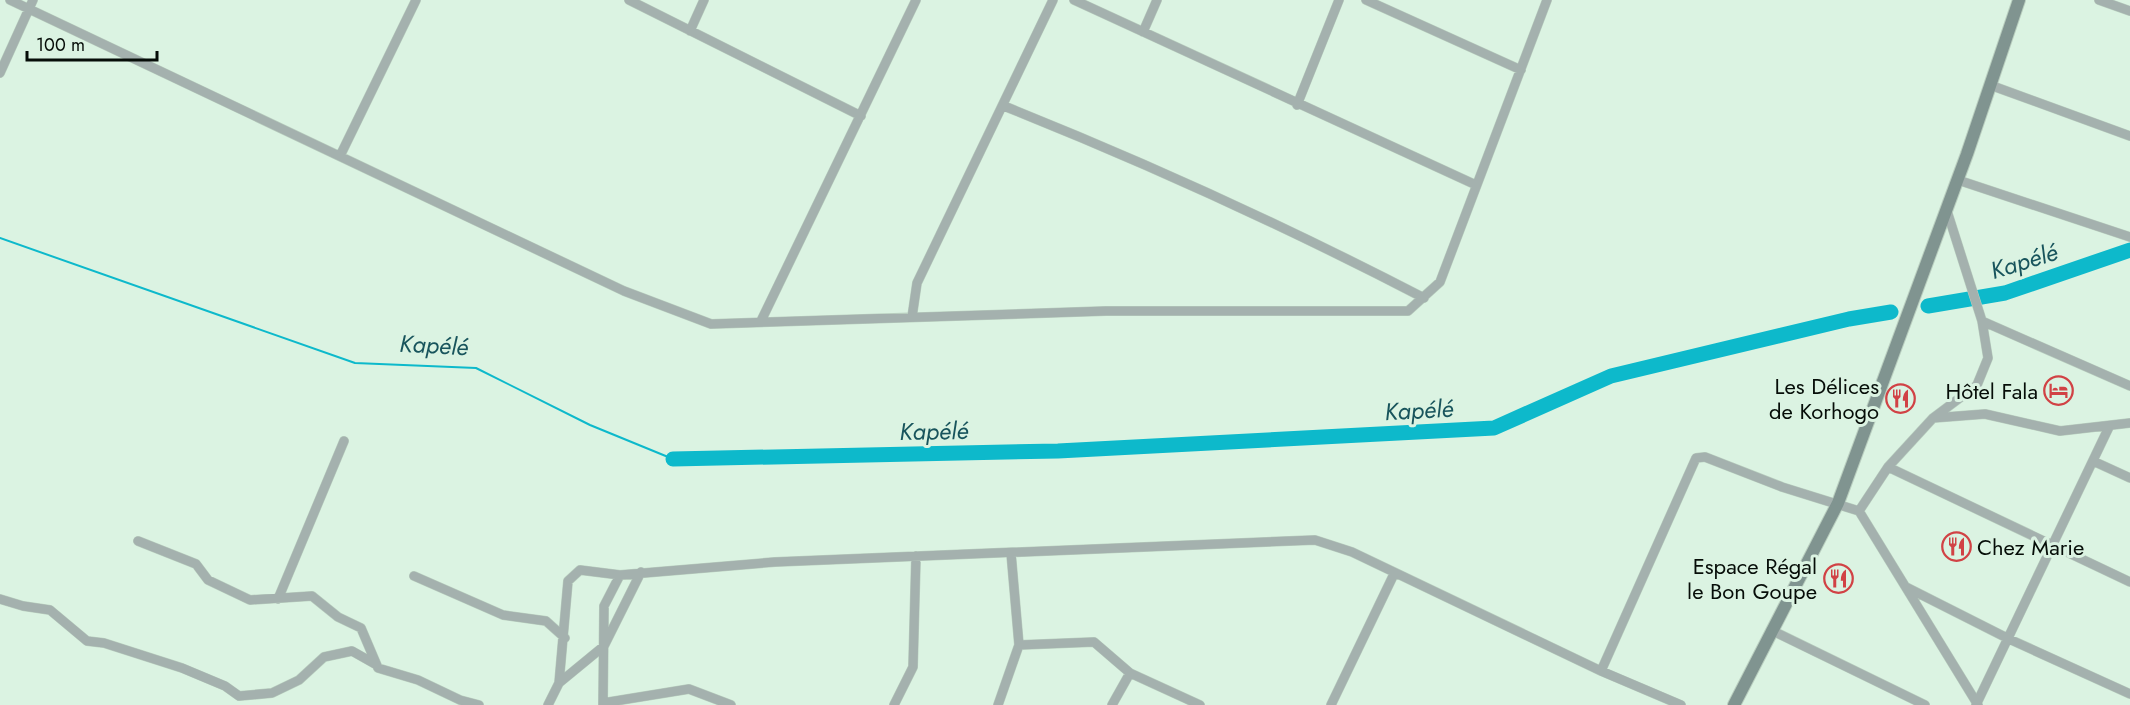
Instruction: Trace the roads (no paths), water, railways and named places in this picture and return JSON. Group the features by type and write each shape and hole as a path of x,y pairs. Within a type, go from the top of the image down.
{"street":[{"path":"10,0 30,4 340,156 624,291 711,324 1106,311 1408,311 1440,282 1547,0"},
{"path":"340,156 416,0"},
{"path":"629,0 861,116"},
{"path":"690,31 704,0"},
{"path":"761,321 916,0"},
{"path":"912,317 917,283 1053,0"},
{"path":"1074,0 1297,105 1476,185"},
{"path":"1143,32 1157,0"},
{"path":"1297,105 1339,0"},
{"path":"1366,0 1521,70"},
{"path":"1734,705 1838,503 1947,211 2019,0"},
{"path":"2099,0 2130,12"},
{"path":"0,73 30,4"},
{"path":"1990,85 2130,136"},
{"path":"1004,106 1093,141 1353,261 1424,298"},
{"path":"1958,180 2130,237"},
{"path":"1859,511 1888,467 1933,418 1977,385 1988,358 1982,321 1947,211"},
{"path":"1982,321 2130,386"},
{"path":"1933,418 1985,414 2060,431 2130,423"},
{"path":"1977,705 2109,427"},
{"path":"278,599 344,441"},
{"path":"1601,671 1696,458 1718,460 1744,474 1859,511 1977,705"},
{"path":"2093,461 2130,478"},
{"path":"1888,467 2130,582"},
{"path":"548,705 559,683 565,638 568,581 580,570 620,575 775,562 1315,540 1352,552 1601,671 1681,705"},
{"path":"138,541 196,564 208,580 250,600 312,596 338,617 361,628 375,664"},
{"path":"998,705 1020,645 1011,553"},
{"path":"894,705 913,666 916,556"},
{"path":"559,683 604,646 641,572"},
{"path":"1331,705 1394,574"},
{"path":"620,575 604,606 603,704 689,689 731,705"},
{"path":"414,576 503,615 546,621 565,638"},
{"path":"1904,586 2009,639 2130,694"},
{"path":"0,599 50,610 87,641 104,643 182,668 225,686 239,696 272,693 299,680 324,657 352,651 378,668 418,680 460,700 479,705"},
{"path":"1771,630 1925,705"},
{"path":"1020,645 1094,642 1130,673 1200,705"},
{"path":"1113,705 1130,673"}],"waterway":[{"name":"Kapélé","path":"0,238 355,363 476,368 590,425 673,459"},
{"name":"Kapélé","path":"1928,306 2005,293 2130,250"},
{"name":"Kapélé","path":"673,459 1058,451 1494,428 1611,376 1849,319 1891,312"}],"place":[{"name":"Hôtel Fala","path":"2059,391"},
{"name":"Les Délices de Korhogo","path":"1900,399"},
{"name":"Chez Marie","path":"1956,547"},
{"name":"Espace Régal le Bon Goupe","path":"1838,579"}]}
